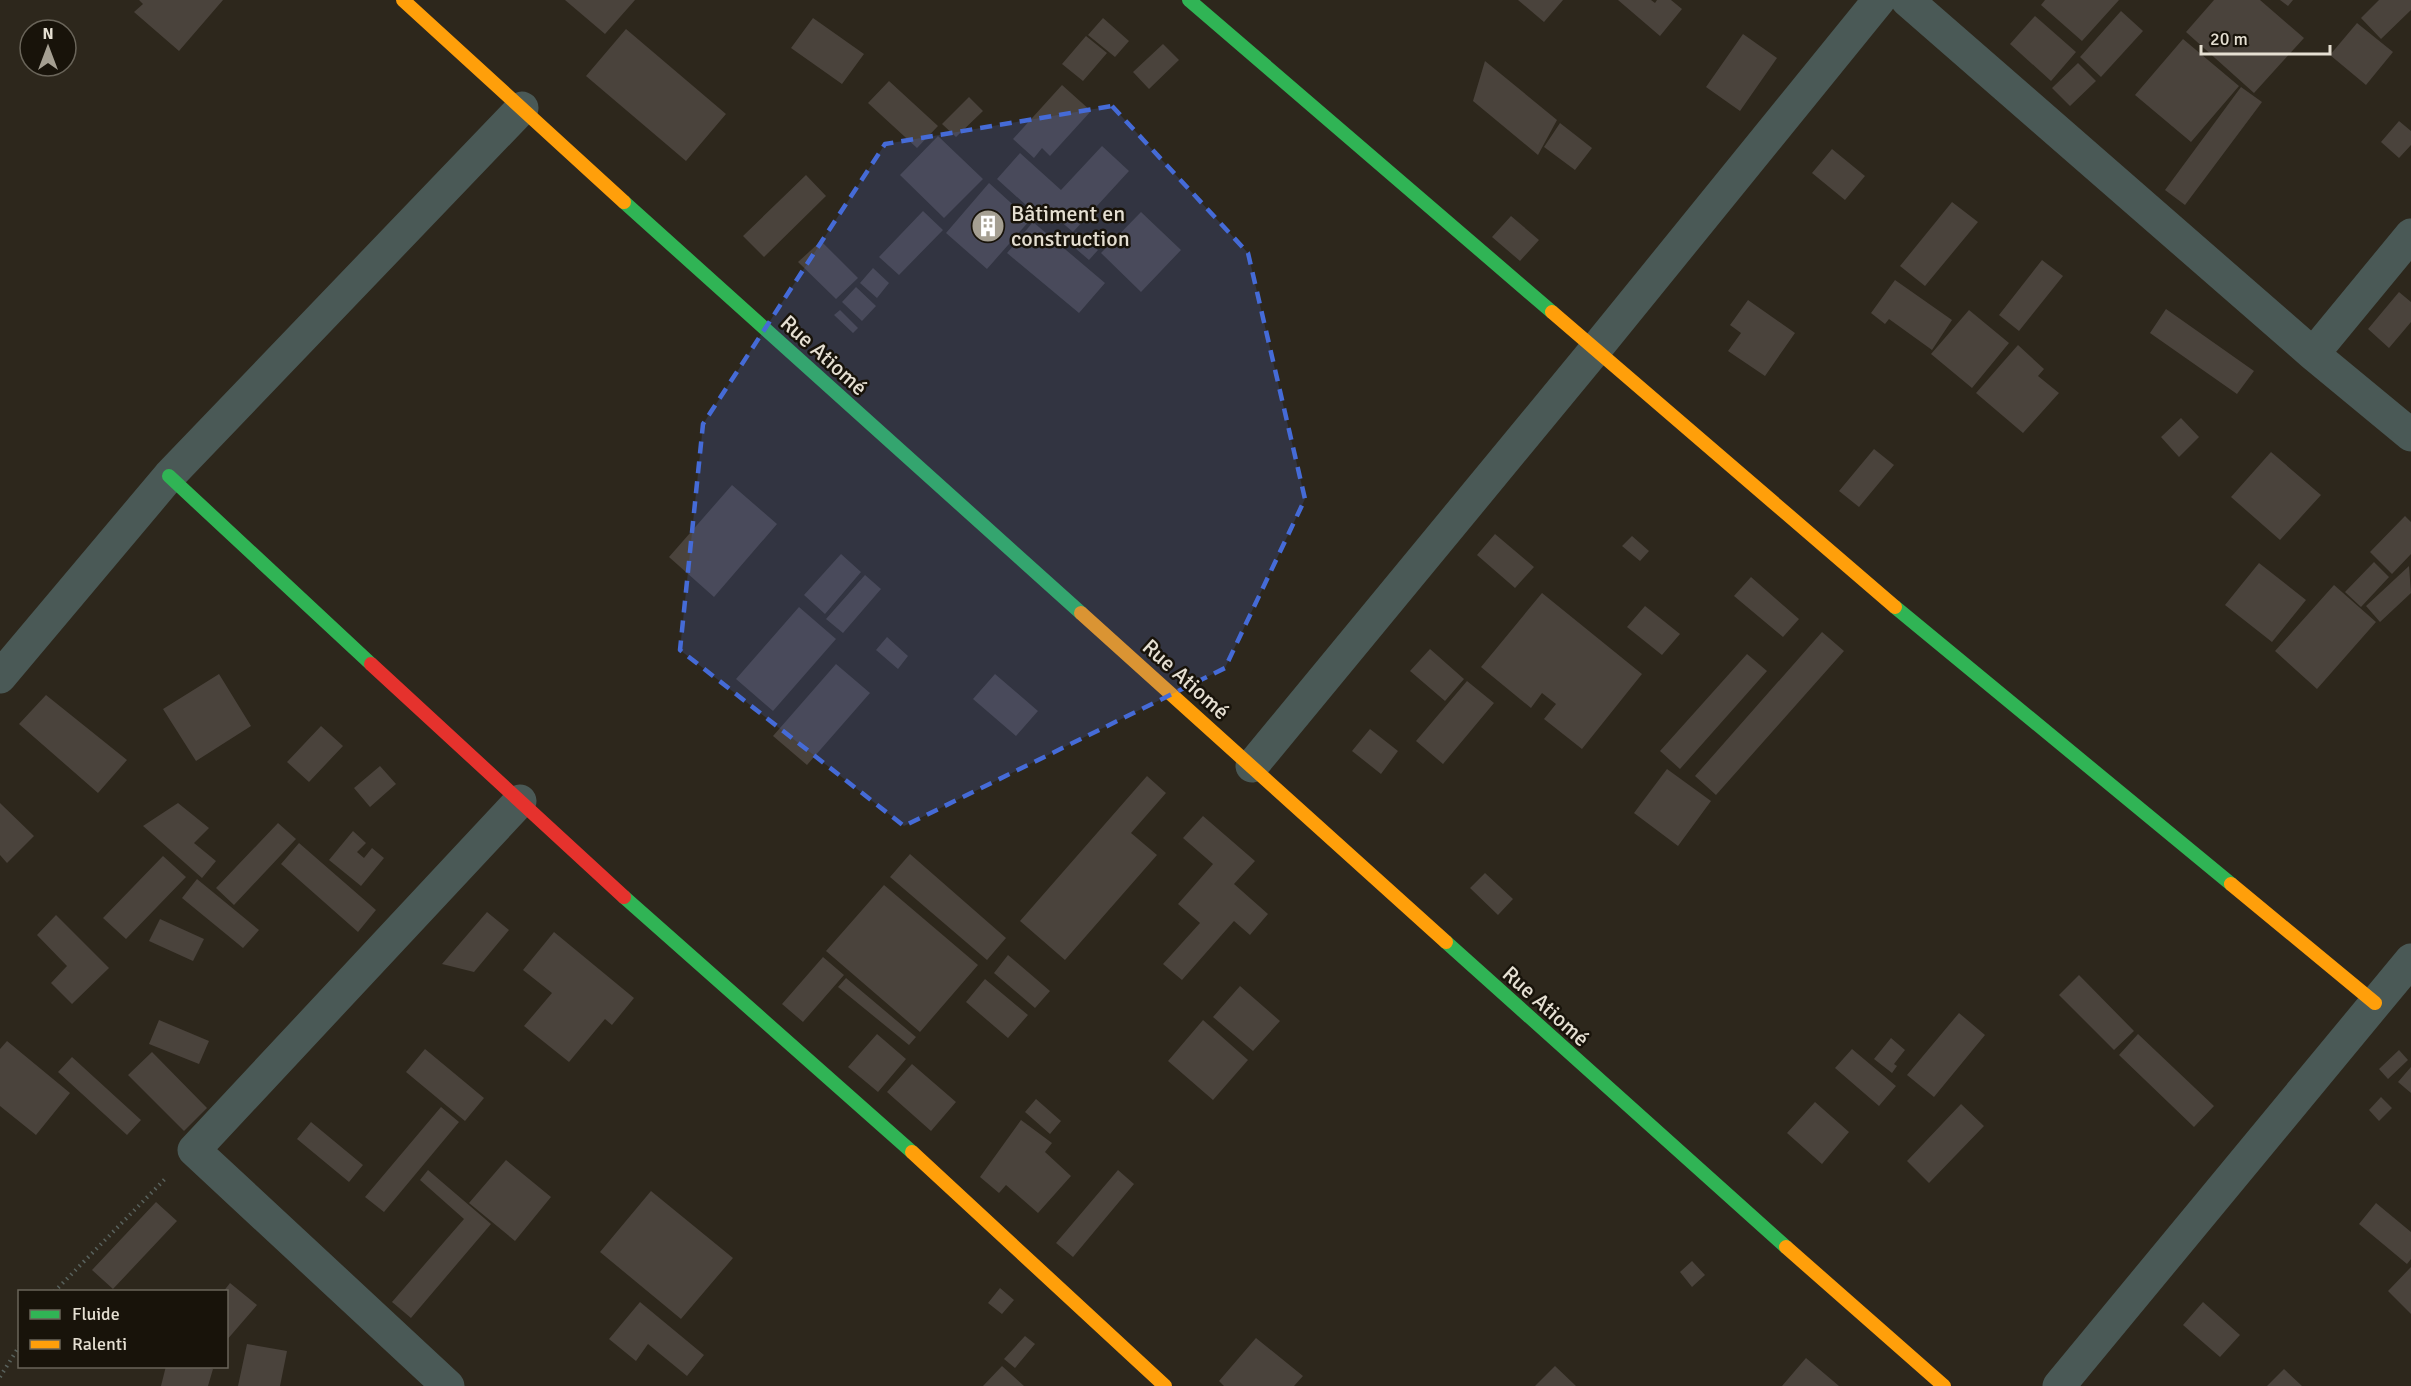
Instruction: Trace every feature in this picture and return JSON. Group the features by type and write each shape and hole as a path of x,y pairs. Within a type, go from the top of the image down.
{"street":[{"name":"Rue Atiomé","path":"403,0 1622,1102 1944,1386"},
{"path":"1189,0 1884,598 2375,1003"},
{"path":"1252,766 1595,350 1879,0"},
{"path":"1907,0 2313,354 2411,435"},
{"path":"0,676 169,476 522,108"},
{"path":"2313,354 2411,235"},
{"path":"169,476 589,866 948,1185 1165,1386"},
{"path":"448,1386 194,1150 520,801"},
{"path":"2059,1386 2411,960"}],"path":[{"path":"56,1290 194,1150"},
{"path":"0,1377 18,1348"}],"highlighted area":[{"path":"1112,106 1248,253 1305,499 1225,668 904,826 680,650 703,424 885,144"}],"building":[{"path":"139,0 223,0 179,51 134,12 143,4"},
{"path":"565,0 635,0 605,34"},
{"path":"1518,0 1563,0 1544,22"},
{"path":"1618,0 1651,0 1655,3 1657,0 1671,0 1682,9 1660,36"},
{"path":"2045,0 2119,0 2082,41 2041,5"},
{"path":"2214,0 2260,0 2304,38 2254,93 2186,32"},
{"path":"2280,0 2293,0 2288,6"},
{"path":"2379,0 2411,0 2411,10 2381,39 2361,18"},
{"path":"2121,11 2143,31 2101,77 2080,57"},
{"path":"2035,16 2076,52 2051,81 2010,44"},
{"path":"813,18 864,54 842,84 791,48"},
{"path":"1103,18 1129,41 1115,57 1088,35"},
{"path":"2357,23 2393,52 2366,85 2330,55"},
{"path":"626,29 726,114 686,161 586,76"},
{"path":"1743,34 1777,58 1740,111 1706,87"},
{"path":"1086,36 1107,53 1083,81 1062,64"},
{"path":"2183,39 2239,86 2191,142 2135,95"},
{"path":"1163,44 1179,60 1149,89 1133,72"},
{"path":"1485,61 1557,120 1538,155 1473,101"},
{"path":"2078,63 2096,81 2070,106 2052,88"},
{"path":"889,81 938,126 917,148 868,103"},
{"path":"1062,85 1091,111 1050,156 1042,148 1034,158 1013,139"},
{"path":"2241,87 2262,102 2185,205 2165,190"},
{"path":"969,97 983,111 956,137 942,124"},
{"path":"2399,121 2411,131 2411,145 2399,158 2381,142"},
{"path":"1560,123 1592,148 1575,170 1544,147"},
{"path":"938,136 983,179 944,218 900,175"},
{"path":"1102,146 1129,171 1073,232 1044,207 1037,215 997,179 1020,153 1061,190"},
{"path":"1832,149 1865,176 1845,200 1812,173"},
{"path":"806,175 826,196 764,257 743,236"},
{"name":"Bâtiment en construction","path":"989,183 1030,220 987,269 946,233"},
{"path":"1952,202 1978,222 1925,286 1900,266"},
{"path":"923,211 943,230 899,275 879,257"},
{"path":"1141,212 1181,250 1141,292 1101,253"},
{"path":"1511,216 1539,240 1520,261 1492,237"},
{"path":"1033,222 1105,283 1079,313 1007,253"},
{"path":"1076,232 1098,250 1089,260 1068,242"},
{"path":"821,241 858,278 836,299 798,262"},
{"path":"2042,260 2063,276 2019,331 1999,315"},
{"path":"873,268 889,283 877,298 860,283"},
{"path":"1895,280 1952,320 1932,350 1889,319 1885,324 1871,313"},
{"path":"856,287 876,306 862,321 842,302"},
{"path":"2399,292 2411,302 2411,322 2389,348 2368,329"},
{"path":"1748,300 1795,333 1765,376 1728,351 1741,333 1730,325"},
{"path":"2166,309 2254,371 2237,394 2150,333"},
{"path":"840,310 858,328 853,333 834,315"},
{"path":"1969,310 2009,343 1972,388 1931,354"},
{"path":"2018,345 2044,369 2038,376 2059,393 2023,433 1976,393"},
{"path":"2181,418 2199,437 2179,457 2161,437"},
{"path":"1874,449 1894,465 1859,507 1839,491"},
{"path":"2271,452 2321,495 2280,540 2231,497"},
{"path":"732,485 777,524 714,597 669,557"},
{"path":"2405,516 2411,522 2411,554 2392,574 2370,552"},
{"path":"1495,534 1534,567 1515,588 1477,555"},
{"path":"1632,536 1649,551 1640,561 1622,546"},
{"path":"841,554 861,572 825,614 804,595"},
{"path":"2374,562 2389,577 2361,607 2345,592"},
{"path":"2259,563 2306,600 2272,642 2225,605"},
{"path":"2409,566 2411,593 2380,622 2366,606"},
{"path":"865,575 881,589 843,633 826,619"},
{"path":"1751,577 1799,619 1783,637 1734,596"},
{"path":"2334,585 2376,622 2317,689 2275,651"},
{"path":"1542,593 1642,674 1582,749 1544,719 1556,704 1542,693 1531,708 1481,667"},
{"path":"1645,606 1680,634 1662,655 1627,627"},
{"path":"799,607 836,639 773,711 736,679"},
{"path":"1822,632 1844,651 1716,795 1695,776"},
{"path":"887,637 908,656 898,669 876,650"},
{"path":"1430,649 1464,679 1445,701 1410,671"},
{"path":"1747,654 1767,671 1680,769 1660,751"},
{"path":"836,664 870,693 807,765 773,736"},
{"path":"219,674 251,726 196,761 163,709"},
{"path":"995,674 1038,711 1016,736 973,699"},
{"path":"1467,681 1494,703 1443,764 1416,741"},
{"path":"46,695 127,760 98,793 19,724"},
{"path":"321,726 343,746 309,782 287,762"},
{"path":"1370,729 1398,751 1381,774 1352,751"},
{"path":"380,766 396,784 370,807 354,788"},
{"path":"1667,769 1711,801 1678,846 1634,813"},
{"path":"1147,776 1166,793 1131,833 1157,855 1065,960 1020,921"},
{"path":"0,803 34,836 7,863 0,855"},
{"path":"178,803 209,828 194,843 216,861 202,878 143,826"},
{"path":"1203,816 1255,861 1234,884 1268,914 1250,935 1234,921 1182,980 1163,964 1200,923 1178,904 1213,864 1183,838"},
{"path":"278,823 296,839 234,905 216,888"},
{"path":"353,831 366,843 357,852 364,858 372,848 384,858 361,886 329,860"},
{"path":"299,843 376,910 358,932 281,864"},
{"path":"910,854 1006,938 987,960 890,877"},
{"path":"163,856 186,877 126,939 103,918"},
{"path":"1485,873 1513,899 1498,915 1470,888"},
{"path":"197,879 259,930 243,948 182,898"},
{"path":"884,885 978,965 920,1032 826,951"},
{"path":"487,912 509,930 474,972 442,964"},
{"path":"56,915 109,968 72,1004 51,983 67,966 37,935"},
{"path":"160,919 204,939 193,961 149,941"},
{"path":"554,932 634,998 612,1025 605,1019 569,1062 524,1026 552,993 523,970"},
{"path":"1008,955 1050,991 1035,1008 994,973"},
{"path":"823,957 844,975 803,1022 782,1004"},
{"path":"2079,975 2134,1031 2114,1050 2059,995"},
{"path":"846,978 916,1037 909,1045 838,987"},
{"path":"985,979 1028,1015 1008,1038 966,1002"},
{"path":"1240,986 1280,1021 1253,1051 1213,1017"},
{"path":"1959,1013 1985,1035 1934,1097 1907,1075"},
{"path":"159,1020 209,1041 199,1064 149,1044"},
{"path":"1203,1020 1248,1060 1213,1100 1168,1061"},
{"path":"877,1034 906,1059 878,1092 848,1067"},
{"path":"2138,1034 2214,1106 2194,1127 2119,1055"},
{"path":"1891,1038 1905,1050 1894,1064 1897,1066 1892,1073 1874,1059"},
{"path":"7,1041 70,1093 36,1135 0,1106 0,1049"},
{"path":"425,1049 484,1098 465,1121 406,1072"},
{"path":"1852,1049 1896,1086 1879,1106 1835,1068"},
{"path":"2399,1050 2408,1060 2388,1079 2379,1069"},
{"path":"152,1052 207,1108 184,1131 128,1075"},
{"path":"72,1057 141,1120 127,1135 58,1072"},
{"path":"912,1064 956,1102 931,1131 887,1092"},
{"path":"2411,1067 2411,1093 2398,1082"},
{"path":"2381,1097 2392,1108 2379,1121 2369,1110"},
{"path":"1036,1099 1061,1121 1050,1134 1025,1112"},
{"path":"1815,1102 1849,1132 1822,1164 1787,1133"},
{"path":"1961,1104 1984,1126 1929,1183 1907,1161"},
{"path":"441,1107 459,1122 384,1212 365,1197"},
{"path":"1021,1120 1052,1143 1045,1152 1071,1176 1038,1213 1006,1185 999,1193 980,1177"},
{"path":"311,1122 363,1165 349,1182 297,1139"},
{"path":"506,1160 551,1197 515,1241 469,1203"},
{"path":"428,1170 491,1224 411,1318 392,1302 464,1219 420,1180"},
{"path":"1118,1170 1134,1184 1073,1257 1056,1243"},
{"path":"651,1191 733,1258 681,1319 600,1252"},
{"path":"156,1202 177,1221 113,1289 92,1270"},
{"path":"2376,1203 2411,1232 2411,1259 2407,1264 2359,1224"},
{"path":"1692,1261 1705,1275 1692,1287 1680,1272"},
{"path":"2411,1267 2411,1314 2388,1291"},
{"path":"230,1283 257,1305 228,1339 228,1290 225,1290"},
{"path":"1000,1288 1014,1300 1002,1314 988,1303"},
{"path":"640,1302 704,1355 687,1376 648,1344 636,1361 609,1339"},
{"path":"2203,1302 2240,1335 2220,1357 2183,1325"},
{"path":"1025,1336 1035,1344 1015,1368 1004,1359"},
{"path":"1256,1338 1303,1376 1294,1386 1224,1386 1219,1381"},
{"path":"247,1344 287,1351 280,1386 238,1386"},
{"path":"1806,1358 1839,1386 1782,1386"},
{"path":"1002,1366 1024,1386 983,1386"},
{"path":"1555,1366 1576,1386 1535,1386"},
{"path":"166,1368 213,1369 208,1386 161,1386"},
{"path":"2284,1369 2302,1386 2267,1386"}],"traffic: fast":[{"path":"1189,0 1552,312"},
{"path":"624,202 1081,613"},
{"path":"169,476 371,664"},
{"path":"1895,607 2231,884"},
{"path":"624,897 912,1152"},
{"path":"1446,942 1786,1247"}],"traffic: slow":[{"path":"403,0 624,202"},
{"path":"1552,312 1895,607"},
{"path":"1081,613 1446,942"},
{"path":"2231,884 2375,1003"},
{"path":"912,1152 1165,1386"},
{"path":"1786,1247 1944,1386"}],"traffic: jam":[{"path":"371,664 624,897"}],"place":[{"name":"Bâtiment en construction","path":"988,226"}]}
